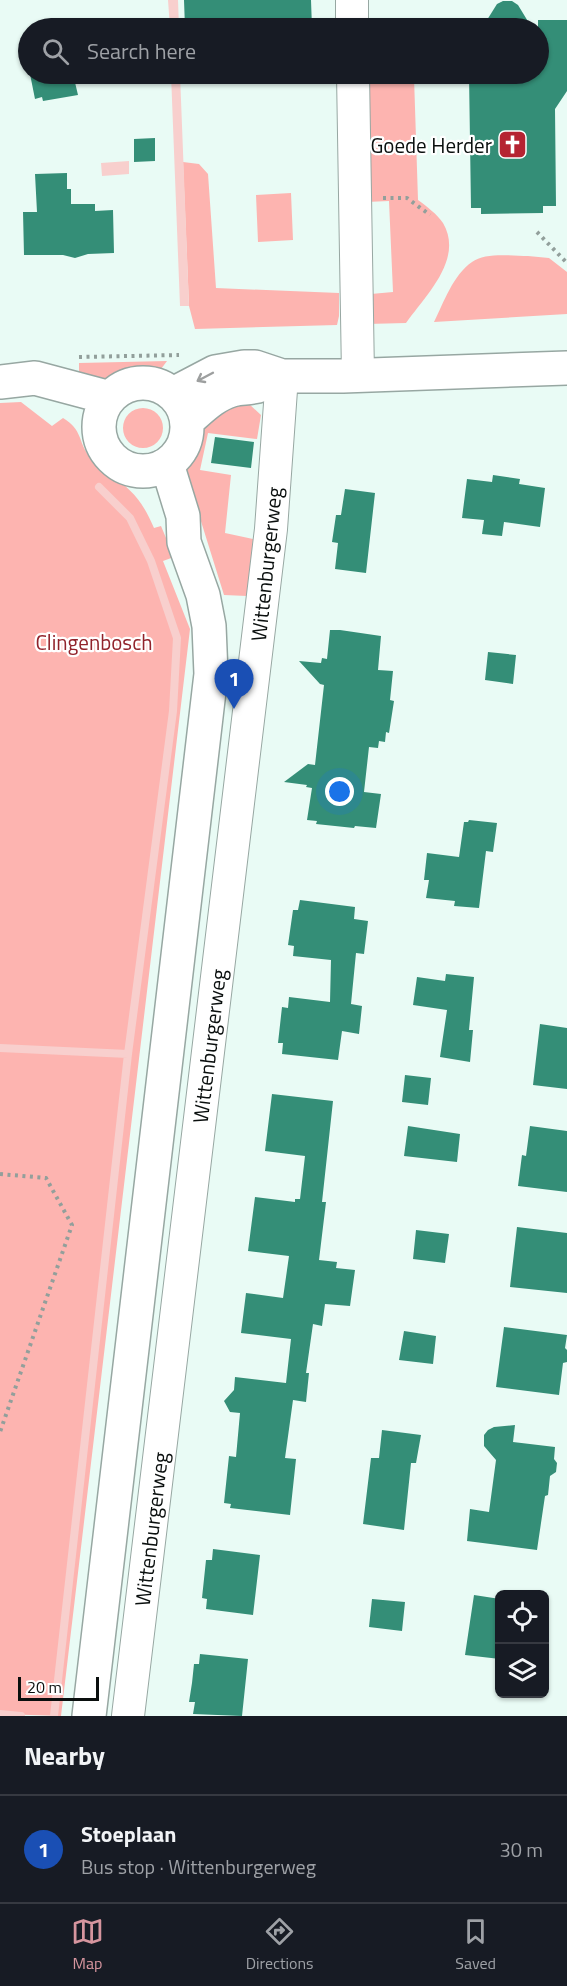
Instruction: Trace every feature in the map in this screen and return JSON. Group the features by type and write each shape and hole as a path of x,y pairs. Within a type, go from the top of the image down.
{"street":[{"path":"352,0 352,18"},
{"path":"353,84 358,375"},
{"path":"180,408 233,390 252,388 282,376 567,368"},
{"name":"Wittenburgerweg","path":"128,1716 270,541 282,376"},
{"path":"0,382 35,378 105,410"},
{"path":"141,383 163,387 180,408 183,445 156,467 123,466 107,452 99,432 105,410 129,385 141,383"},
{"path":"0,388 105,410"},
{"name":"Wittenburgerweg","path":"89,1716 211,674 209,626 202,595 184,542 183,516 156,467"}],"path":[{"path":"355,198 407,198 430,215"},
{"path":"537,232 567,263"},
{"path":"76,357 183,355"},
{"path":"0,1174 46,1178 72,1225 0,1432"}],"green space":[{"path":"364,84 414,84 418,200 435,213 443,223 448,236 449,250 440,276 406,323 367,324 371,294 393,292 389,201 366,202"},
{"path":"183,162 199,164 208,174 216,288 339,293 337,325 195,329 189,306"},
{"path":"291,193 293,240 258,242 256,195"},
{"path":"491,256 549,258 567,272 567,314 434,322 454,281 472,262"},
{"path":"167,361 158,373 141,372 108,381 79,380 79,363"},
{"name":"Clingenbosch","path":"21,402 52,426 63,418 74,427 91,458 135,496 145,509 154,528 161,526 174,557 163,561 190,629 61,1716 0,1714 0,403"},
{"path":"225,402 248,403 261,415 257,439 208,433 200,470 231,475 225,533 253,539 247,596 224,595 185,470 203,428"},
{"path":"143,408 157,414 163,428 157,442 143,448 129,442 123,428 129,414"}],"shaded area":[{"path":"168,0 178,0 179,18 169,18"},
{"path":"171,84 180,84 189,306 180,306"},
{"path":"129,161 129,174 102,176 101,163"}],"building":[{"path":"184,0 311,0 312,18 185,18"},
{"path":"512,1 518,5 526,18 488,18 497,4"},
{"name":"Goede Herder","path":"549,20 567,20 567,91 555,109 556,206 543,206 543,213 481,214 481,208 471,208 469,84 549,84"},
{"path":"32,84 75,84 78,95 43,101 42,97 35,99"},
{"path":"155,138 155,161 134,162 134,139"},
{"path":"67,173 67,189 71,189 71,204 95,204 95,211 113,210 114,253 88,254 75,258 63,255 24,255 23,212 37,212 35,174"},
{"path":"215,437 254,442 251,468 211,463"},
{"path":"493,475 520,479 519,484 545,488 540,527 504,522 502,536 482,534 484,520 462,518 467,479 492,482"},
{"path":"345,489 375,493 366,573 335,569 338,543 332,542 336,515 341,515"},
{"path":"330,630 381,636 378,670 393,671 390,700 394,701 389,733 386,732 385,742 379,741 378,748 369,747 364,792 381,794 376,828 316,824 317,821 307,820 312,788 306,787 307,785 284,782 308,764 315,765 324,685 320,684 299,661 321,663 322,658 327,659"},
{"path":"488,652 516,655 513,684 485,680"},
{"path":"469,820 497,823 493,852 486,851 479,908 454,906 455,901 426,898 429,880 424,880 427,853 459,857 464,822"},
{"path":"300,900 355,907 354,919 368,921 364,954 356,953 351,1004 362,1006 359,1034 342,1031 338,1060 282,1054 283,1043 278,1043 282,1007 288,1008 289,997 330,1002 331,960 293,956 294,946 288,945 293,910 298,910"},
{"path":"446,974 474,977 469,1030 473,1030 470,1062 440,1057 447,1010 413,1005 417,977 445,981"},
{"path":"540,1024 567,1028 567,1089 533,1085"},
{"path":"405,1075 431,1078 428,1105 402,1102"},
{"path":"272,1094 333,1101 322,1202 326,1202 319,1260 337,1262 336,1268 355,1270 350,1306 325,1304 322,1326 313,1324 306,1373 309,1373 306,1402 293,1400 285,1458 296,1459 290,1515 230,1508 231,1504 224,1503 229,1456 236,1457 240,1413 230,1412 224,1401 234,1390 235,1377 286,1383 291,1339 241,1333 246,1293 283,1298 289,1256 248,1251 255,1197 295,1202 295,1199 300,1199 305,1156 265,1151"},
{"path":"408,1126 460,1134 457,1162 404,1156"},
{"path":"530,1126 567,1131 567,1192 518,1186 522,1155 526,1156"},
{"path":"517,1227 567,1233 567,1293 510,1287"},
{"path":"416,1230 449,1234 445,1263 413,1259"},
{"path":"504,1327 567,1335 565,1348 567,1362 563,1363 559,1395 496,1387"},
{"path":"404,1331 436,1336 433,1364 399,1360"},
{"path":"515,1425 513,1442 555,1447 556,1472 550,1476 548,1495 545,1496 537,1550 467,1541 470,1509 489,1512 496,1460 484,1446 484,1435 494,1427"},
{"path":"382,1430 421,1435 416,1463 411,1463 404,1530 363,1524 371,1458 379,1458"},
{"path":"213,1549 260,1555 253,1615 206,1609 207,1599 202,1598 206,1560 212,1560"},
{"path":"474,1595 495,1598 495,1658 465,1655"},
{"path":"372,1599 405,1602 402,1631 369,1627"},
{"path":"200,1654 248,1659 242,1716 193,1714 195,1702 189,1702 194,1664 199,1664"}],"waterway":[{"path":"54,1716 128,1054 173,711 177,638 151,561 130,518 99,487"},
{"path":"0,1048 128,1054"},
{"path":"0,1714 21,1716"}],"place":[{"name":"Goede Herder","path":"513,145"},
{"name":"Stoeplaan","path":"234,709"}]}
